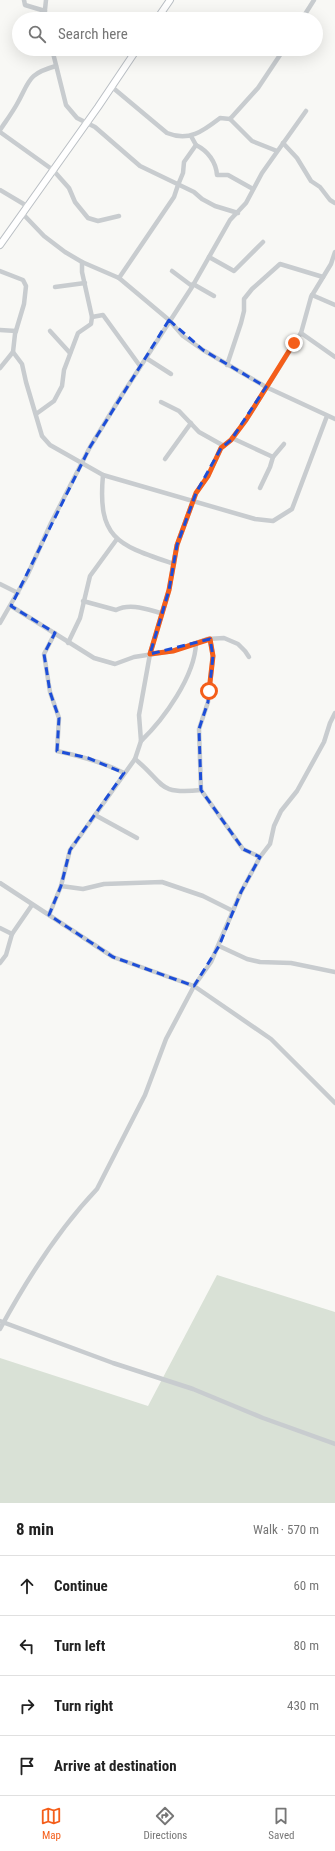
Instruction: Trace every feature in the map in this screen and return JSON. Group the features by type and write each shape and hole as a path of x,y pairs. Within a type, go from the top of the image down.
{"main road":[{"path":"162,12 170,0"},
{"path":"0,245 87,123 132,56"}],"street":[{"path":"24,0 25,5 45,11 46,0"},
{"path":"306,12 314,0"},
{"path":"54,56 66,105 77,118 94,127 140,166 194,192 202,199 215,206 238,213"},
{"path":"230,119 258,88 279,56"},
{"path":"56,66 41,70 28,80 17,104 0,131 53,170 69,188 75,202 88,218 98,221 119,216"},
{"path":"112,87 167,133 177,137 191,136 204,131 220,118 230,119 252,141 278,152"},
{"path":"0,623 18,593 60,504 83,463 90,447 169,320 193,285 230,220 238,213 283,142 306,111"},
{"path":"191,136 196,145 201,147 216,164 217,175 228,175 253,189"},
{"path":"283,142 297,158 311,181 320,187 330,200 335,203"},
{"path":"119,278 174,198 183,173 184,162 196,145"},
{"path":"0,190 27,206"},
{"path":"22,213 44,236 82,262 119,278 169,320 183,336 227,365 266,387 335,419"},
{"path":"209,257 234,271 263,242"},
{"path":"50,915 61,886 70,850 135,759 141,741 140,715 150,654 169,590 177,545 196,493 208,476 224,446 232,438 301,332 312,295 323,277 335,252"},
{"path":"36,414 54,401 62,386 64,370 78,333 91,324 92,317 82,262"},
{"path":"227,365 235,345 242,317 244,298 252,289 280,264 323,277"},
{"path":"0,271 23,280 26,286 22,313 16,331 13,352 0,368"},
{"path":"172,271 193,285 214,296"},
{"path":"55,287 85,283"},
{"path":"312,295 335,305"},
{"path":"92,317 103,315 140,366"},
{"path":"0,330 16,331"},
{"path":"50,331 70,353"},
{"path":"301,332 335,357"},
{"path":"13,352 22,364 42,436 50,445 103,475 255,519 273,521 292,509 327,416"},
{"path":"146,358 171,374"},
{"path":"162,402 179,411 199,432 224,446"},
{"path":"165,460 191,423"},
{"path":"232,438 273,457"},
{"path":"260,488 273,457 284,444"},
{"path":"103,475 102,486 105,523 117,539 134,550 174,564"},
{"path":"68,643 80,618 90,576 117,539"},
{"path":"0,584 18,593"},
{"path":"83,601 116,610 123,607 140,607 161,613"},
{"path":"11,606 94,658 115,664 134,657 173,651 210,639 224,638 238,644 249,657"},
{"path":"55,633 44,654 50,692 59,718 57,751 88,758 113,767 124,773"},
{"path":"210,639 213,656 208,702 199,729 201,790 242,849 260,857"},
{"path":"141,741 159,723 172,705 189,671 196,643"},
{"path":"0,1329 2,1322 17,1298 50,1249 86,1201 97,1189 145,1095 166,1039 194,986 211,962 241,892 260,857 270,844 274,826 281,811 297,791 324,742 335,713"},
{"path":"135,759 166,789 183,792 201,790"},
{"path":"95,815 137,838"},
{"path":"61,886 84,890 104,884 162,882 203,896 233,911"},
{"path":"0,884 113,957 194,986 271,1039 335,1104"},
{"path":"0,963 6,955 12,934 32,905"},
{"path":"0,928 12,934"},
{"path":"219,946 247,959 260,962 291,963 335,972"},
{"path":"2,1322 113,1363 193,1389 263,1418 335,1444"}],"highlighted area":[{"path":"169,320 203,350 266,387 231,440 221,448 196,493 177,545 169,590 150,654 210,639 213,656 208,702 199,729 201,790 243,849 260,857 241,892 219,946 194,986 113,957 49,915 61,886 70,850 124,773 88,758 57,751 59,718 50,692 44,654 55,633 11,606 90,447"}],"shaded area":[{"path":"217,1275 335,1312 335,1503 0,1503 0,1358 148,1406"}],"route":[{"path":"209,691 210,669 213,656 210,639 173,651 150,654 162,609 169,590 177,545 196,493 208,476 221,448 231,440 246,420 294,343"}]}
